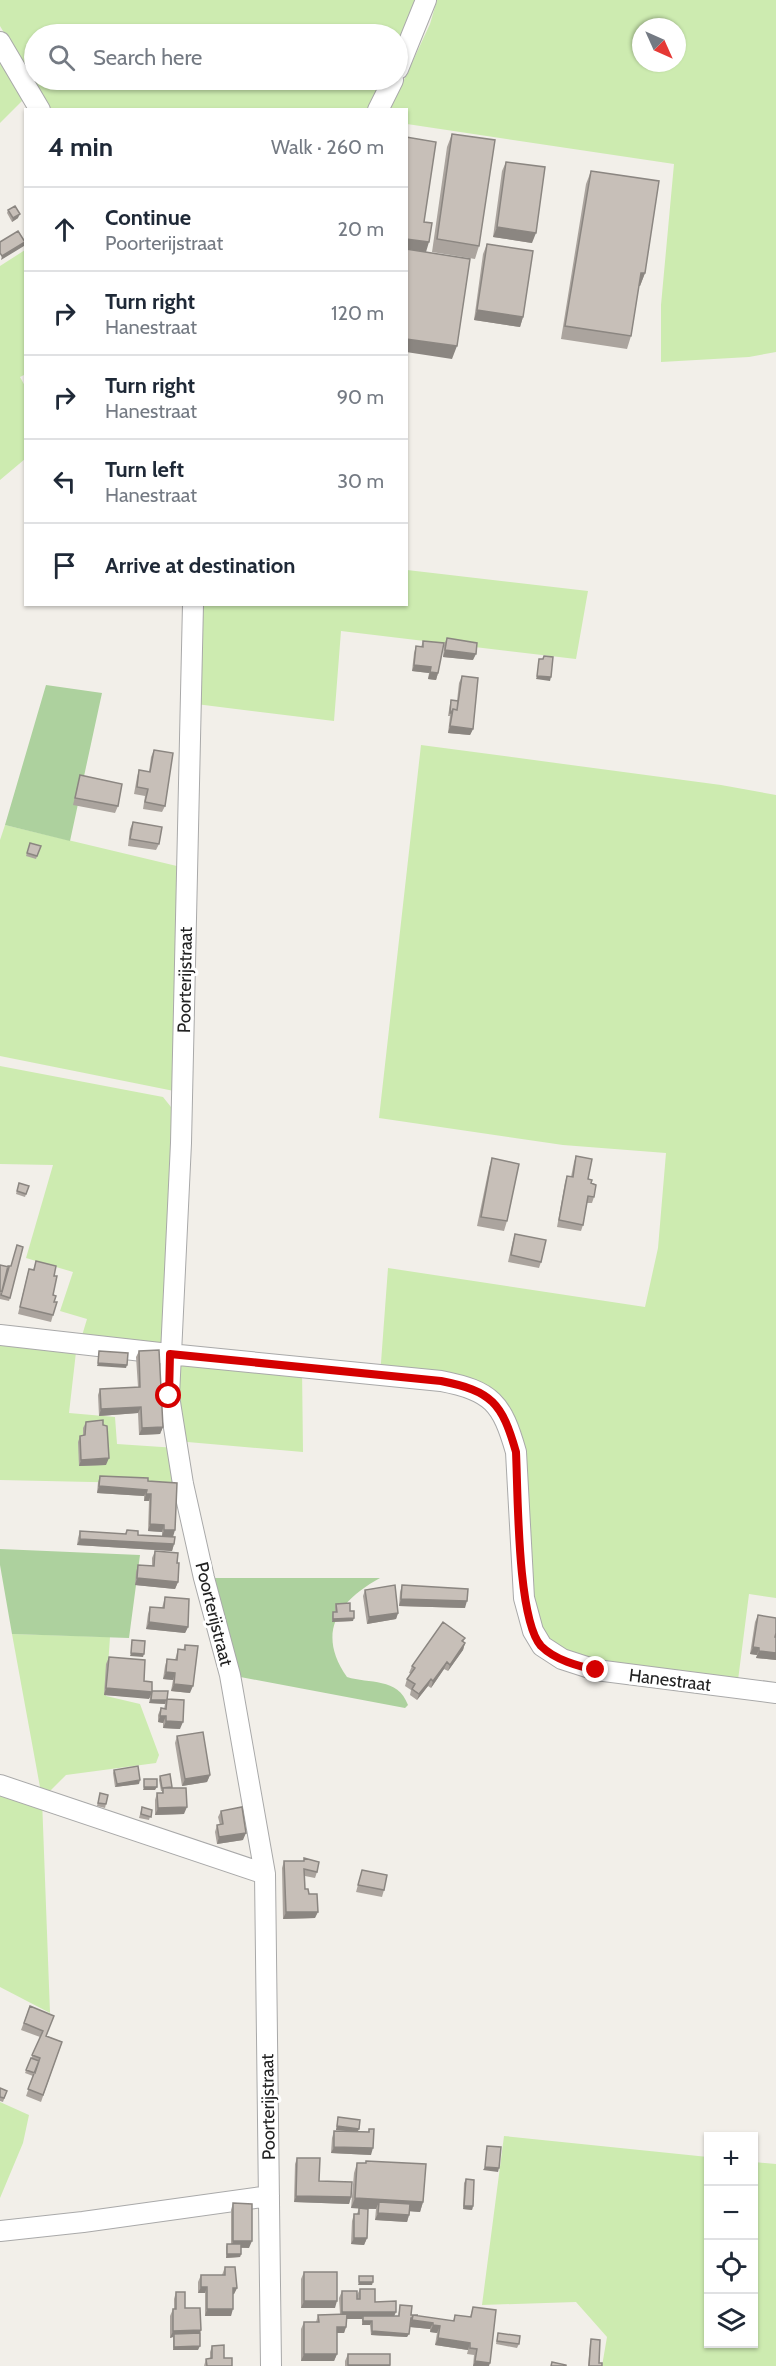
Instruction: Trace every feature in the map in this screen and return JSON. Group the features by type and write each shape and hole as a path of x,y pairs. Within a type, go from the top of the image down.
{"street":[{"path":"408,44 426,0"},
{"path":"0,42 24,83"},
{"path":"28,90 39,108"},
{"path":"379,108 388,90"},
{"name":"Poorterijstraat","path":"193,606 181,1143 169,1396 183,1484 204,1578 230,1675 265,1874 271,2366"},
{"path":"0,1335 170,1354"},
{"name":"Hanestraat","path":"170,1354 441,1381 481,1393 500,1408 510,1429 516,1452 524,1598 533,1631 542,1646 569,1662 596,1670 776,1693"},
{"path":"0,1785 265,1874"},
{"path":"0,2231 269,2196"}],"green space":[{"path":"0,0 420,0 408,28 408,24 24,24 24,66 0,26"},
{"path":"437,0 776,0 776,352 749,357 661,362 661,305 674,164 408,124 408,108 391,108 399,90 408,90 408,71 430,24"},
{"path":"0,52 25,93 22,101 0,123"},
{"path":"39,90 380,90 372,108 49,108"},
{"path":"24,251 24,375 20,377 24,384 24,460 0,480 0,266"},
{"path":"408,570 588,591 576,659 341,631 334,721 196,704 199,606 408,606"},
{"path":"46,685 102,693 70,841 5,825"},
{"path":"421,745 721,785 776,795 776,1598 749,1594 737,1688 596,1670 533,1631 516,1452 481,1393 380,1376 388,1268 645,1307 658,1248 666,1153 563,1145 379,1118"},
{"path":"5,825 181,867 174,1091 0,1056 0,840"},
{"path":"0,1066 163,1097 171,1107 174,1121 166,1334 161,1342 154,1346 81,1339 87,1319 60,1311 73,1272 26,1258 53,1165 0,1164"},
{"path":"0,1339 76,1352 69,1413 115,1417 117,1444 177,1448 183,1484 0,1480"},
{"path":"169,1354 302,1368 303,1452 176,1441"},
{"path":"0,1549 140,1555 129,1638 12,1634 0,1565"},
{"path":"204,1578 380,1578 365,1587 343,1608 336,1620 333,1646 347,1677 390,1686 403,1696 408,1705 405,1708 230,1675"},
{"path":"12,1634 110,1637 106,1696 140,1704 159,1755 156,1763 66,1775 42,1799 50,2013 0,1987 0,1785 42,1798"},
{"path":"0,2102 29,2115 23,2143 0,2198"},
{"path":"504,2136 704,2157 704,2348 758,2348 758,2162 776,2164 776,2366 602,2366 607,2337 576,2302 482,2305"}],"building":[{"path":"452,134 495,140 479,246 437,239"},
{"path":"408,137 436,142 424,222 432,223 429,242 408,239"},
{"path":"506,162 545,167 536,233 497,227"},
{"path":"591,171 659,181 645,273 641,273 631,336 565,326"},
{"path":"15,206 20,214 13,218 8,210"},
{"path":"18,231 24,240 2,256 0,242"},
{"path":"487,244 533,251 523,317 477,310"},
{"path":"408,249 470,259 457,346 408,339"},
{"path":"447,638 477,643 476,654 445,650"},
{"path":"423,641 444,643 438,673 430,672 431,667 414,665 416,646 423,647"},
{"path":"544,656 553,657 551,677 537,676 539,659 543,659"},
{"path":"462,676 478,678 473,729 450,726 453,709 457,710"},
{"path":"451,700 458,701 457,710 453,709 450,713"},
{"path":"154,750 173,753 165,806 145,802 148,789 137,787 139,770 150,772"},
{"path":"80,775 122,784 118,806 75,798"},
{"path":"133,822 162,827 159,844 130,839"},
{"path":"30,843 41,846 37,856 27,853"},
{"path":"576,1156 592,1159 588,1179 596,1185 594,1197 588,1196 583,1225 559,1220 567,1176 573,1177"},
{"path":"492,1158 519,1164 507,1221 481,1217"},
{"path":"19,1183 29,1186 26,1194 17,1191"},
{"path":"515,1234 546,1240 541,1262 511,1255"},
{"path":"17,1245 23,1247 10,1298 1,1295 8,1266 11,1266"},
{"path":"36,1261 56,1266 54,1276 57,1276 53,1295 56,1296 54,1302 57,1302 53,1315 20,1307 29,1269 34,1270"},
{"path":"0,1265 9,1267 2,1292 0,1291"},
{"path":"159,1350 163,1427 142,1428 141,1407 101,1409 100,1389 140,1387 139,1351"},
{"path":"99,1351 128,1353 127,1365 98,1363"},
{"path":"103,1420 103,1425 107,1426 109,1458 81,1460 80,1436 85,1435 86,1422"},
{"path":"100,1476 148,1478 148,1481 177,1483 175,1530 164,1530 164,1525 150,1524 151,1494 146,1494 147,1490 99,1486"},
{"path":"127,1530 138,1531 138,1535 175,1537 174,1544 80,1539 80,1531 126,1534"},
{"path":"155,1551 178,1553 178,1582 137,1578 138,1565 154,1566"},
{"path":"395,1585 398,1613 369,1617 365,1590"},
{"path":"402,1585 468,1589 467,1601 401,1599"},
{"path":"165,1597 189,1599 188,1627 149,1622 150,1607 164,1608"},
{"path":"350,1603 350,1611 354,1611 354,1618 333,1619 333,1612 337,1612 336,1604"},
{"path":"758,1615 776,1618 776,1653 759,1651 759,1648 753,1647"},
{"path":"443,1622 465,1638 462,1641 465,1643 450,1665 447,1662 433,1681 431,1679 419,1694 412,1689 415,1684 407,1679 415,1668 412,1666"},
{"path":"132,1640 145,1641 144,1654 131,1653"},
{"path":"185,1645 198,1646 193,1686 174,1684 175,1673 166,1672 167,1659 177,1660 178,1649 185,1650"},
{"path":"109,1657 145,1660 144,1681 152,1682 152,1692 106,1688"},
{"path":"152,1691 168,1691 167,1700 151,1700"},
{"path":"167,1699 184,1700 183,1722 166,1721 166,1716 160,1716 161,1708 166,1709"},
{"path":"203,1732 210,1775 185,1779 177,1736"},
{"path":"138,1766 140,1780 117,1784 114,1770"},
{"path":"170,1774 172,1787 162,1788 160,1776"},
{"path":"144,1779 157,1779 157,1787 144,1787"},
{"path":"163,1788 186,1788 187,1807 158,1808 157,1793 163,1793"},
{"path":"100,1793 108,1795 106,1804 98,1803"},
{"path":"142,1807 152,1810 151,1817 141,1814"},
{"path":"242,1807 246,1833 219,1837 217,1825 223,1824 221,1811"},
{"path":"304,1858 319,1862 317,1872 304,1869 305,1889 308,1889 309,1894 317,1894 318,1912 286,1912 284,1861 304,1861"},
{"path":"362,1870 387,1875 384,1890 358,1885"},
{"path":"30,2006 54,2016 46,2036 62,2042 43,2095 28,2089 40,2058 32,2055 43,2031 24,2023"},
{"path":"31,2058 39,2061 35,2073 26,2070"},
{"path":"0,2088 7,2091 4,2098 0,2097"},
{"path":"338,2117 360,2120 359,2129 337,2126"},
{"path":"369,2129 374,2129 373,2148 334,2147 334,2131 369,2132"},
{"path":"487,2146 501,2147 499,2168 485,2167"},
{"path":"297,2158 320,2158 319,2181 352,2182 351,2197 296,2196"},
{"path":"366,2161 426,2164 423,2202 355,2198 357,2163 366,2163"},
{"path":"466,2179 474,2180 473,2206 464,2206"},
{"path":"379,2202 410,2204 409,2215 378,2213"},
{"path":"233,2203 252,2204 252,2241 233,2241"},
{"path":"359,2208 368,2209 367,2238 354,2238 354,2214 359,2214"},
{"path":"227,2244 241,2244 241,2254 227,2254"},
{"path":"225,2267 235,2267 237,2288 233,2288 233,2309 207,2309 207,2287 201,2287 201,2275 225,2275"},
{"path":"304,2272 337,2272 337,2301 304,2301"},
{"path":"359,2276 373,2276 373,2282 359,2282"},
{"path":"360,2289 375,2289 375,2302 396,2301 396,2312 342,2312 342,2291 357,2291 357,2299 360,2299"},
{"path":"176,2292 185,2292 185,2308 200,2308 201,2330 173,2331"},
{"path":"400,2305 412,2306 411,2315 413,2315 409,2334 372,2331 372,2321 363,2321 363,2316 399,2316"},
{"path":"473,2307 496,2310 490,2363 475,2361 477,2349 470,2348 470,2343 438,2338 440,2326 412,2320 413,2315 454,2321 455,2315 471,2317"},
{"path":"347,2314 346,2327 337,2327 337,2354 304,2354 304,2322 319,2322 318,2315"},
{"path":"200,2333 200,2346 174,2347 174,2334"},
{"path":"498,2333 520,2336 519,2344 497,2341"},
{"path":"591,2339 600,2340 599,2363 602,2363 602,2366 589,2366"},
{"path":"224,2345 224,2358 232,2358 232,2366 207,2366 206,2359 212,2358 212,2346"},
{"path":"348,2354 390,2354 390,2365 348,2365"},
{"path":"552,2362 566,2365 566,2366 551,2366"}],"route":[{"path":"169,1396 170,1354 441,1381 481,1393 500,1408 510,1429 516,1452 524,1598 533,1631 542,1646 562,1659 596,1670"}]}
